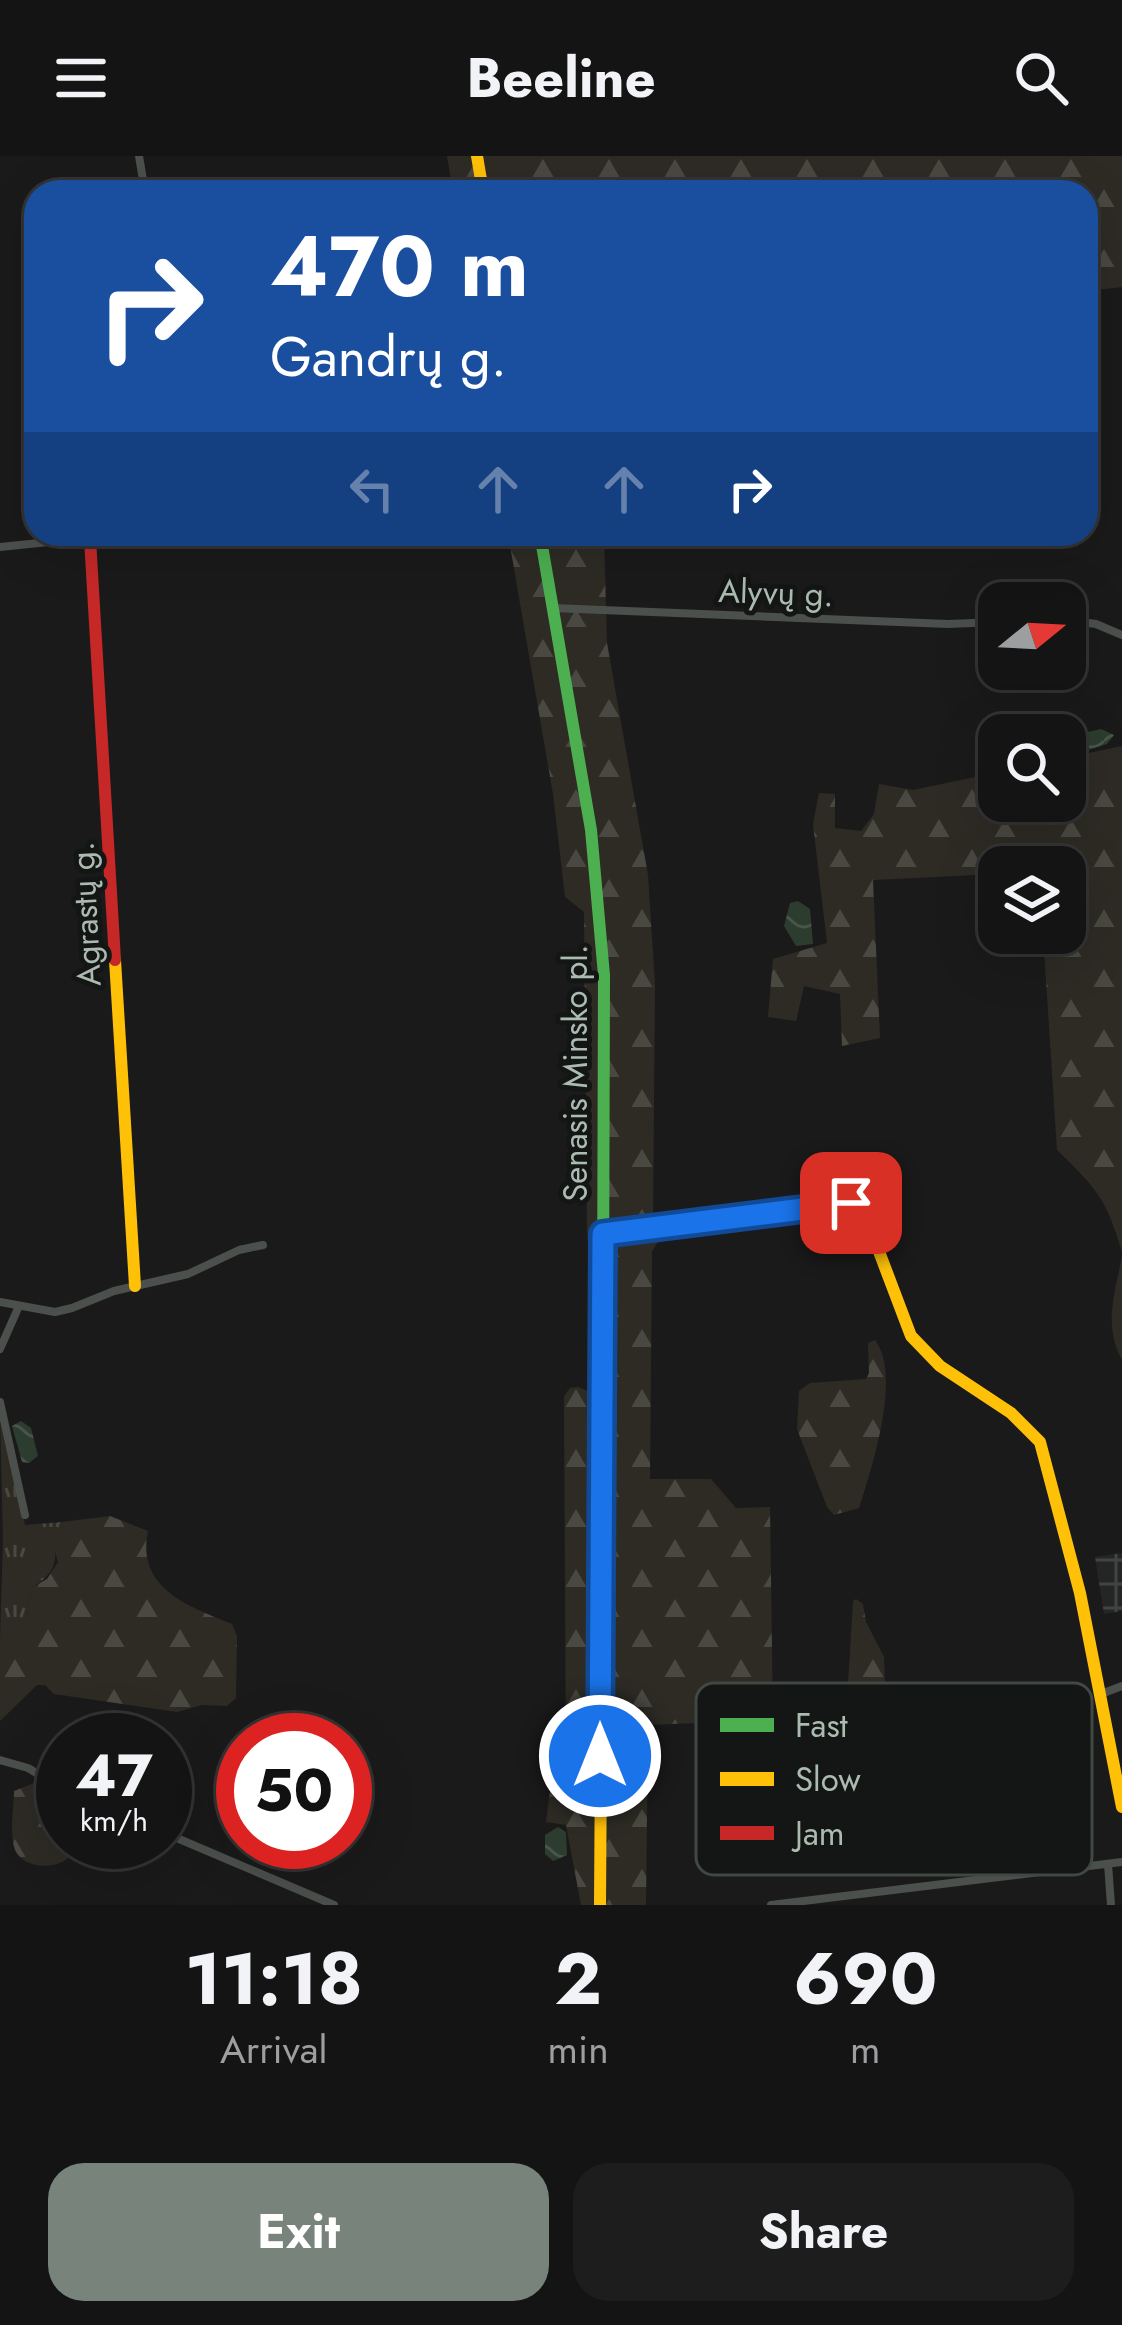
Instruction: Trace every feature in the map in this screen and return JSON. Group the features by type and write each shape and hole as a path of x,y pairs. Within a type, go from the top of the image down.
{"street":[{"name":"Agrastų g.","path":"90,546 135,1286"},
{"name":"Senasis Minsko pl.","path":"542,546 591,830 602,931 600,1905"},
{"name":"Alyvų g.","path":"552,608 978,623"},
{"path":"1086,623 1122,635"},
{"path":"603,1234 851,1203 875,1234 890,1294 917,1343 956,1377 1030,1428 1040,1442 1080,1593 1122,1807"},
{"path":"0,1302 55,1312 188,1274 239,1250 263,1245"},
{"path":"0,1349 19,1306"},
{"path":"0,1402 25,1515"},
{"path":"1102,1699 1122,1686"},
{"path":"0,1760 36,1773"},
{"path":"192,1845 334,1905"},
{"path":"1092,1866 1122,1862"},
{"path":"1108,1864 1111,1905"},
{"path":"771,1905 1018,1875"}],"shaded area":[{"path":"1122,1553 1122,1611 1104,1614 1095,1557"}],"green space":[{"path":"447,156 1122,156 1122,287 1098,290 1098,180 451,180"},
{"path":"510,546 604,546 607,643 648,875 655,984 653,1216 839,1194 837,1199 772,1210 754,1226 659,1239 652,1252 650,1479 711,1479 736,1508 770,1507 772,1683 696,1683 696,1723 648,1725 646,1905 581,1905 566,1825 546,1822 551,1783 566,1772 564,1396 578,1387 613,1401 615,1313 591,1292 584,912 565,897 553,794"},
{"path":"1122,746 1122,1252 1098,1195 1057,1150 1044,954 1086,954 1086,846 978,846 978,876 873,880 880,1038 842,1046 840,994 804,986 796,1021 768,1017 773,959 827,943 813,824 819,793 835,794 835,828 861,831 874,814 879,784 913,790 978,776 978,822 1086,822 1086,754"},
{"path":"1122,1256 1122,1360 1112,1322"},
{"path":"875,1340 886,1376 877,1446 859,1508 834,1515 797,1429 799,1391 810,1383 866,1379 868,1343"},
{"path":"0,1413 25,1525 62,1522 54,1565 31,1588 26,1625 0,1639 3,1538"},
{"path":"110,1516 148,1531 150,1567 169,1592 232,1624 237,1636 236,1698 227,1706 202,1705 177,1712 54,1694 45,1685 37,1685 0,1721 0,1639 26,1624 31,1588 47,1579 58,1562 59,1527 62,1522"},
{"path":"853,1601 863,1604 866,1622 884,1657 885,1683 848,1683"},
{"path":"36,1784 36,1864 19,1856 13,1844 14,1791"}],"water":[{"path":"1101,729 1114,735 1107,744 1086,751 1086,732"},
{"path":"798,901 810,909 813,944 796,946 784,926 790,903"},
{"path":"21,1421 31,1428 38,1456 29,1463 22,1462 12,1426"},
{"path":"558,1827 566,1832 567,1855 553,1861 545,1854 545,1835"}],"traffic: fast":[{"path":"542,546 591,830 604,975 603,1322"}],"traffic: slow":[{"path":"477,156 481,180"},
{"path":"115,960 135,1286"},
{"path":"603,1234 851,1203 872,1233 911,1336 940,1366 1011,1413 1040,1442 1080,1593 1122,1807"},
{"path":"600,1905 601,1751"}],"traffic: jam":[{"path":"90,546 115,960"},
{"path":"601,1751 603,1322"}],"route":[{"path":"600,1756 603,1234 851,1203"}]}
